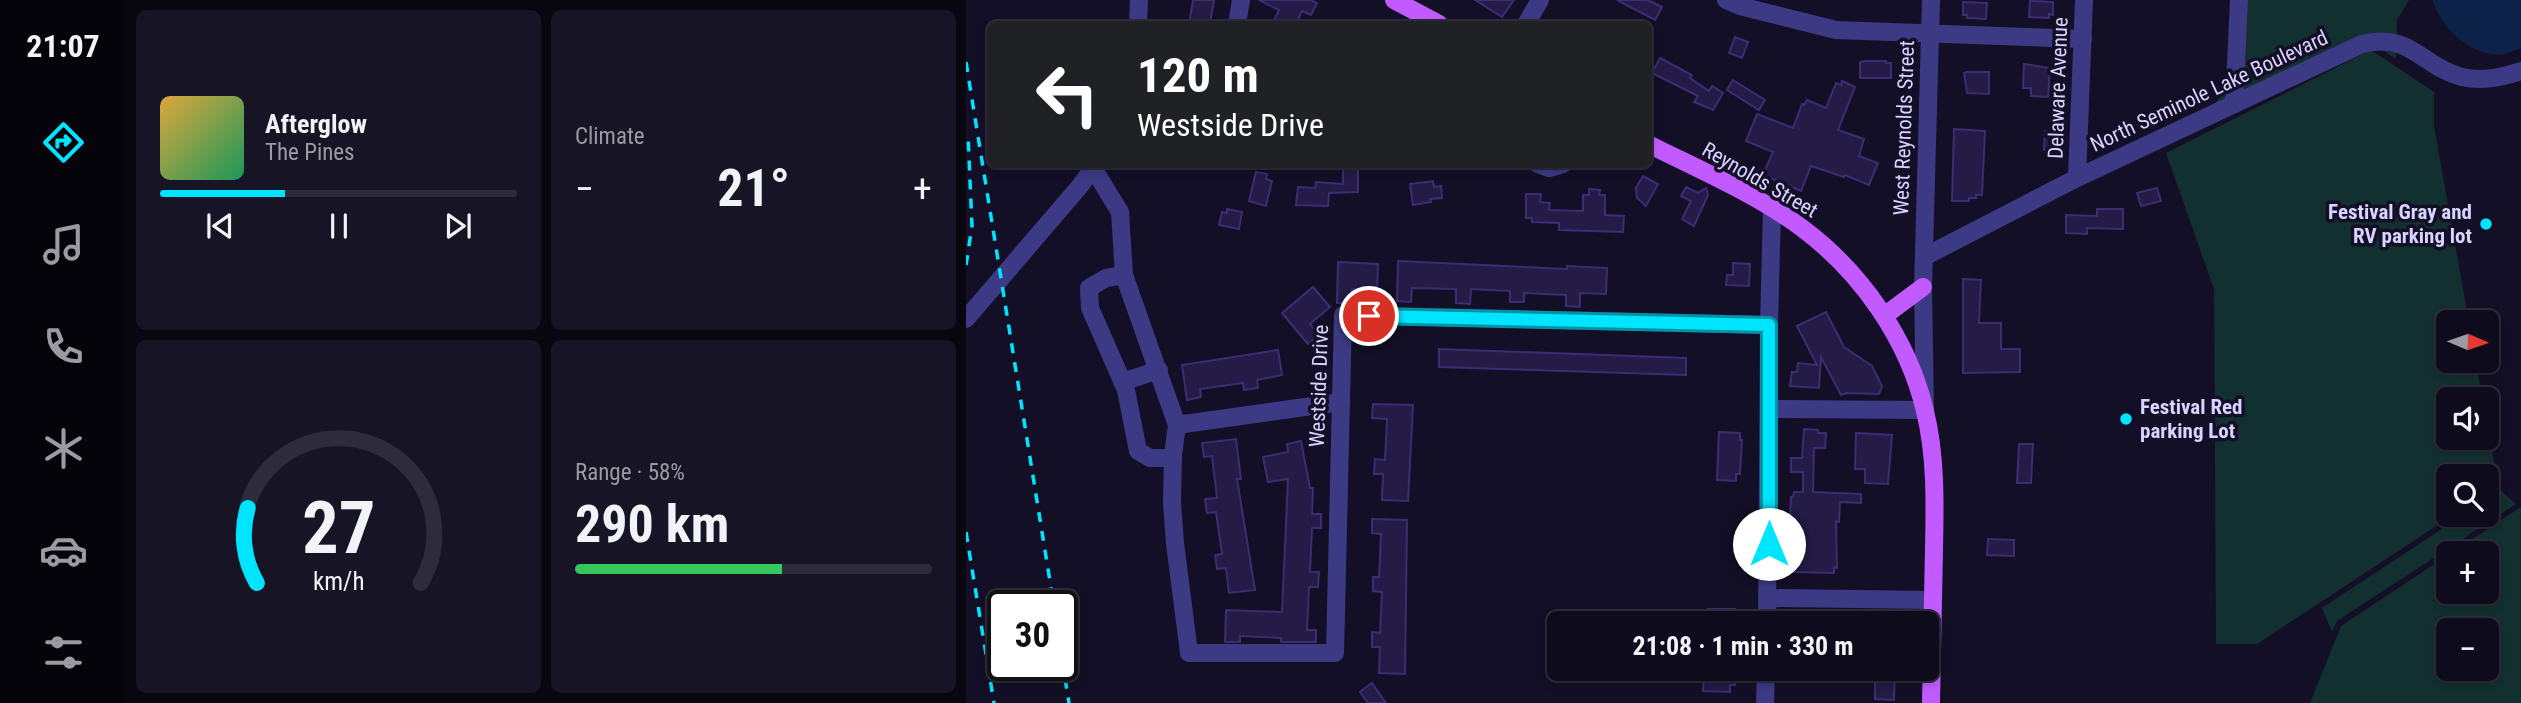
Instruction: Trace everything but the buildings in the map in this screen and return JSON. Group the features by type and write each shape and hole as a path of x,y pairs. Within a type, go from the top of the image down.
{"main road":[{"path":"1394,0 1433,21"},
{"name":"Reynolds Street","path":"1652,146 1772,209 1823,244 1849,271 1884,316 1911,370 1925,410 1935,493 1931,703"},
{"path":"1884,316 1923,288"}],"street":[{"path":"1138,21 1139,0"},
{"path":"1238,21 1241,0"},
{"path":"1528,21 1540,0"},
{"path":"1726,0 1740,6 1836,30 2083,39"},
{"name":"West Reynolds Street","path":"1924,257 1931,0"},
{"name":"Delaware Avenue","path":"2077,178 2084,0"},
{"path":"2234,104 2239,0"},
{"name":"North Seminole Lake Boulevard","path":"1924,257 2077,178 2362,44 2380,40 2399,43 2446,71 2464,78 2483,79 2521,71"},
{"path":"966,319 1092,168"},
{"path":"1095,168 1120,212 1124,275 1177,425 1173,458 1150,458 1138,451 1122,383 1090,308 1088,288 1106,278 1124,275"},
{"path":"1768,611 1772,209"},
{"name":"Reynolds Street","path":"1924,257 1925,410"},
{"name":"Westside Drive","path":"1173,458 1175,543 1189,653 1335,653 1343,315 1769,325"},
{"path":"1122,383 1159,370"},
{"path":"1177,425 1341,402"},
{"path":"1770,409 1925,410"},
{"path":"1768,598 1933,600"},
{"path":"1765,703 1766,681"}],"green space":[{"path":"2236,0 2409,0 2397,20 2396,59 2375,45 2368,45 2189,135 2230,85"},
{"path":"2371,50 2434,92 2434,126 2467,310 2436,310 2436,373 2478,373 2480,387 2436,387 2436,450 2492,450 2494,464 2436,464 2436,526 2257,644 2216,644 2214,289 2166,153"},
{"path":"2499,491 2516,504 2499,515"},
{"path":"2521,507 2521,703 2310,703 2341,626 2436,563 2436,604 2499,604 2499,541 2469,541 2491,527 2499,527 2499,521"},
{"path":"2445,527 2481,527 2459,541 2436,541 2436,556 2337,621 2332,632 2322,608"}],"water":[{"path":"2432,0 2521,0 2521,48 2499,55 2477,50 2450,30"}],"railway":[{"path":"966,62 1051,590"},
{"path":"966,265 972,226 968,135"},
{"path":"966,532 994,703"},
{"path":"1065,681 1069,703"}],"place":[{"name":"Festival Gray and RV parking lot","path":"2486,224"},
{"name":"Festival Red parking Lot","path":"2126,419"}],"route":[{"path":"1369,316 1769,325 1769,544"}]}
